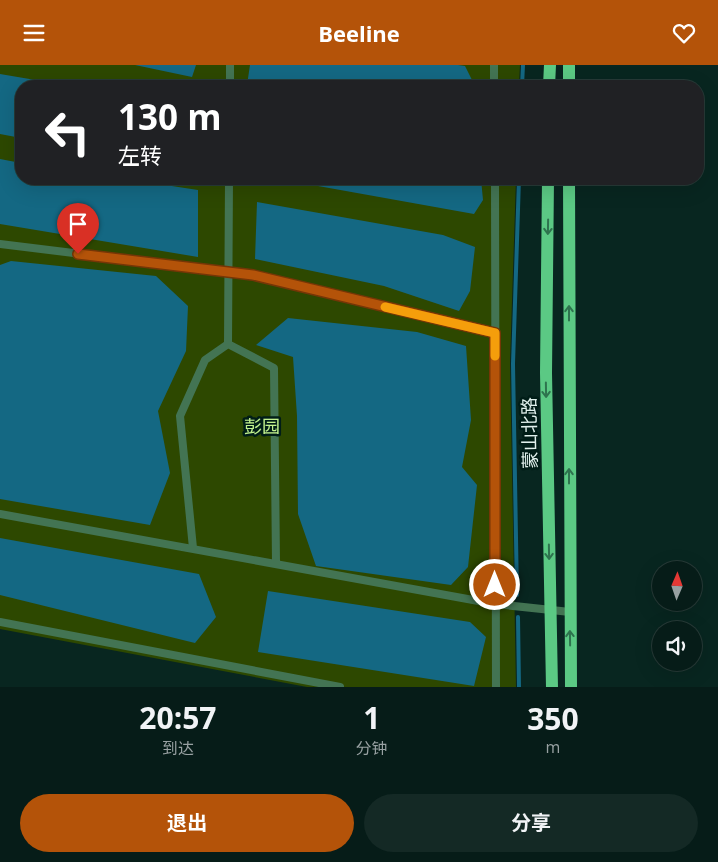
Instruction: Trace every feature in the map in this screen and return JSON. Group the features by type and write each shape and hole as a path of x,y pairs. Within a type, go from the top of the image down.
{"main road":[{"path":"550,65 550,80"},
{"path":"569,65 569,80"},
{"name":"蒙山北路","path":"548,185 546,373 552,687"},
{"path":"569,185 571,687"}],"lane":[{"path":"230,65 230,80"},
{"path":"494,65 494,80"},
{"path":"228,344 229,185"},
{"path":"495,185 496,687"},
{"path":"0,244 253,275 495,333"},
{"path":"193,548 180,416 205,360 228,344"},
{"path":"228,344 274,368 276,563"},
{"path":"0,514 496,604 550,608 570,612"},
{"path":"0,622 340,687"}],"green space":[{"name":"彭园","path":"0,65 520,65 519,80 15,80 15,185 516,185 510,363 516,687 307,687 0,629"}],"water":[{"path":"135,65 196,65 192,77"},
{"path":"250,65 458,65 465,66 472,80 248,80"},
{"path":"0,74 36,80 15,80 15,137 0,134"},
{"path":"0,159 15,162 15,185 165,185 198,190 198,257 0,224"},
{"path":"312,185 482,185 483,200 474,214"},
{"path":"257,202 443,235 475,247 470,291 459,311 384,286 255,259"},
{"path":"11,261 156,276 188,306 186,351 158,411 170,473 150,525 0,499 0,265"},
{"path":"288,318 417,332 466,346 471,420 462,467 477,485 468,567 451,585 316,566 298,514 297,416 293,357 256,345"},
{"path":"0,538 199,574 216,617 195,643 0,595"},
{"path":"268,591 470,622 486,637 474,686 258,652"}],"waterway":[{"path":"522,80 523,65"},
{"path":"517,595 513,364 519,185"},
{"path":"518,617 519,687"}],"slow traffic":[{"path":"385,307 495,333 495,356"}],"route":[{"path":"78,254 253,275 495,333 495,585"}]}
